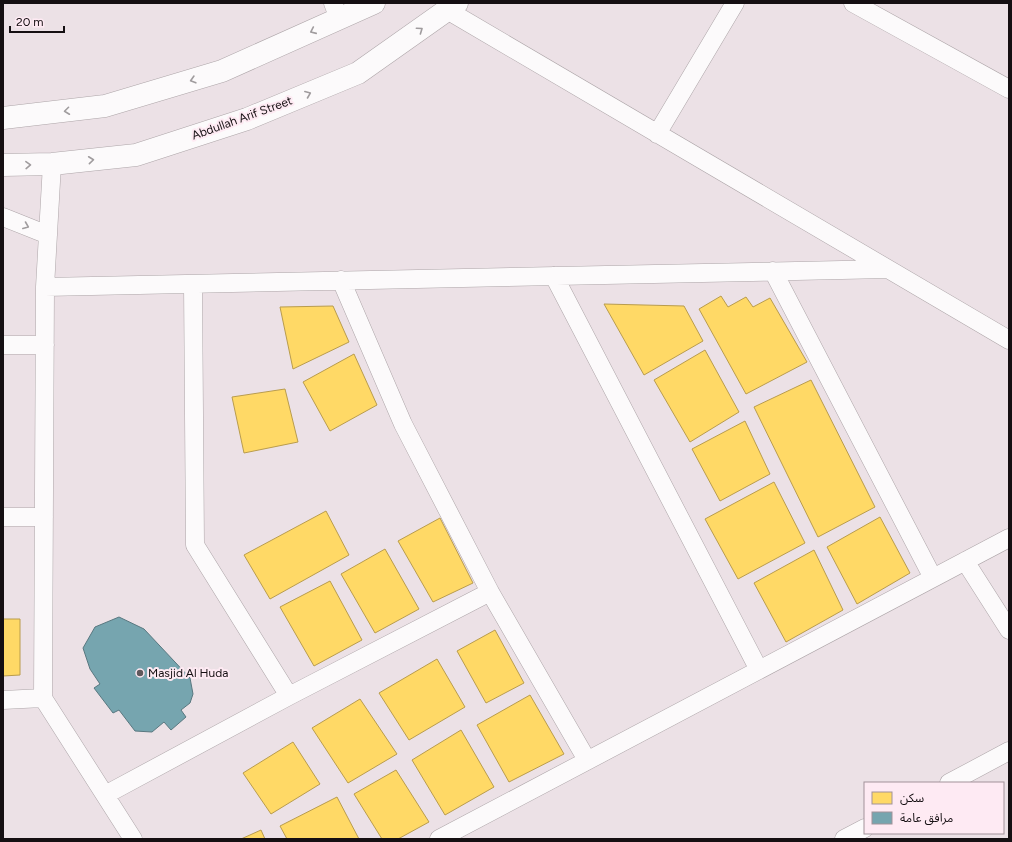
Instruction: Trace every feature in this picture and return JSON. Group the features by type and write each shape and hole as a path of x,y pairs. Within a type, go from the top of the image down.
{"main road":[{"path":"3,118 105,106 208,76 222,71 336,11 374,3"},
{"name":"Abdullah Arif Street","path":"3,165 52,164 136,155 247,119 358,73 452,7"}],"street":[{"path":"658,134 735,3"},
{"path":"854,3 1009,89"},
{"path":"452,7 658,134 1009,340"},
{"path":"52,164 45,287 43,698 133,839"},
{"path":"3,217 48,235"},
{"path":"45,287 887,269"},
{"path":"773,271 933,578"},
{"path":"554,276 759,670"},
{"path":"341,280 403,424 490,592 587,760"},
{"path":"194,284 195,545 288,696"},
{"path":"3,345 45,345"},
{"path":"3,517 44,516"},
{"path":"439,839 1009,538"},
{"path":"965,562 1009,630"},
{"path":"105,795 288,696 490,592"},
{"path":"3,700 43,698"},
{"path":"951,782 1009,751"},
{"path":"844,839 864,829"}],"building: سكن":[{"path":"721,296 728,307 746,297 753,307 770,298 807,362 746,394 699,309"},
{"path":"604,304 684,306 703,341 644,375"},
{"path":"333,306 349,342 293,369 280,307"},
{"path":"705,350 739,412 690,442 654,380"},
{"path":"354,354 377,405 330,431 303,382"},
{"path":"811,380 875,507 818,537 754,407"},
{"path":"285,389 298,442 244,453 232,397"},
{"path":"745,421 770,474 720,501 692,449"},
{"path":"774,482 805,543 738,579 705,519"},
{"path":"326,511 349,555 270,599 244,555"},
{"path":"880,517 910,573 857,604 827,547"},
{"path":"440,518 473,583 433,602 398,541"},
{"path":"385,549 419,609 375,633 341,574"},
{"path":"814,550 843,610 786,642 754,583"},
{"path":"330,581 362,640 314,666 280,607"},
{"path":"3,619 20,619 20,675 3,676"},
{"path":"495,630 524,683 486,703 457,651"},
{"path":"437,659 465,707 409,740 379,693"},
{"path":"530,695 564,754 509,782 477,725"},
{"path":"360,699 397,754 348,783 312,728"},
{"path":"461,730 494,787 445,815 412,760"},
{"path":"293,742 320,784 271,814 243,773"},
{"path":"396,770 429,822 398,839 382,839 354,794"},
{"path":"337,797 359,839 287,839 280,826"},
{"path":"261,830 265,839 241,839"}],"building: مرافق عامة":[{"name":"Masjid Al Huda","path":"119,617 144,629 190,678 193,694 190,703 181,710 186,717 171,730 164,722 152,732 135,731 119,710 113,713 94,688 100,684 90,669 83,648 95,627"}],"place":[{"name":"Masjid Al Huda","path":"140,673"}]}
